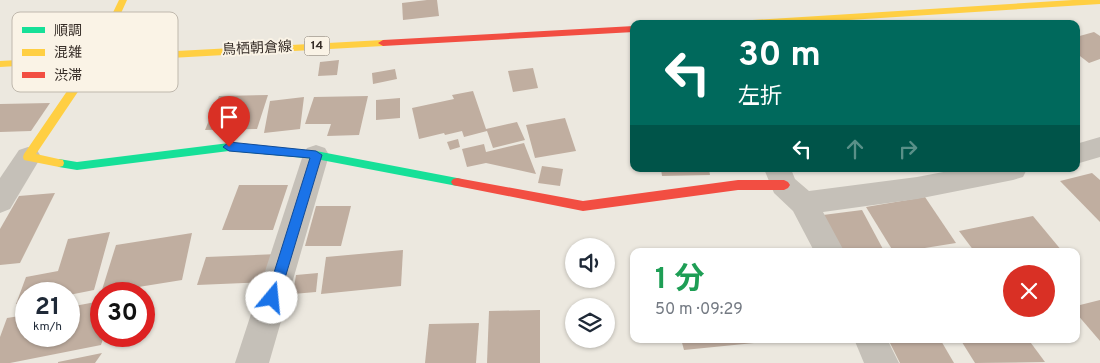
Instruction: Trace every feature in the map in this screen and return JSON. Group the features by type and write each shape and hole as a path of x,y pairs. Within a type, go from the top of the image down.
{"main road":[{"path":"117,12 123,0"},
{"path":"800,20 1100,1"},
{"name":"鳥栖朝倉線","path":"178,53 630,29"},
{"path":"72,92 28,157 77,166 229,147 316,155 582,206 738,185 788,185"}],"street":[{"path":"1080,153 1100,147"},
{"path":"252,363 316,155"},
{"path":"0,201 28,157"},
{"path":"788,185 917,188 998,172"},
{"path":"788,185 827,248"},
{"path":"872,343 882,363"}],"building":[{"path":"437,0 439,16 403,20 402,3"},
{"path":"1094,32 1100,36 1100,59 1089,63 1080,56 1080,36"},
{"path":"339,60 337,75 318,76 320,62"},
{"path":"533,68 538,88 513,92 508,71"},
{"path":"395,69 397,79 373,84 372,73"},
{"path":"473,91 486,129 517,122 525,140 493,148 487,131 464,137 462,131 419,139 412,108 454,99 452,95"},
{"path":"268,95 257,129 205,130 219,96"},
{"path":"368,96 359,135 327,136 331,124 305,124 314,97"},
{"path":"304,97 300,129 264,133 270,101"},
{"path":"400,98 400,118 376,120 376,100"},
{"path":"50,103 31,131 0,132 0,104"},
{"path":"565,118 576,151 535,158 526,125"},
{"path":"458,139 460,147 450,150 447,142"},
{"path":"524,143 536,174 486,163 467,167 462,149 484,144 486,152"},
{"path":"542,166 563,169 560,186 538,183"},
{"path":"661,172 710,172 710,175 662,176"},
{"path":"1092,173 1100,180 1100,222 1060,181"},
{"path":"239,185 288,185 273,230 222,230"},
{"path":"55,193 20,263 0,265 0,229 19,196"},
{"path":"925,197 956,243 925,248 891,248 866,207"},
{"path":"316,206 351,206 341,246 305,246"},
{"path":"862,210 882,248 840,248 823,215"},
{"path":"1033,216 1060,248 972,248 959,231"},
{"path":"110,232 96,282 90,282 90,291 80,293 80,282 24,282 26,277 58,271 68,239"},
{"path":"192,233 182,280 155,284 155,282 104,282 116,245"},
{"path":"403,250 401,286 321,294 326,257"},
{"path":"278,254 271,282 197,285 206,257"},
{"path":"318,273 316,292 293,294 296,275"},
{"path":"1100,300 1100,341 1080,318 1080,305"},
{"path":"90,303 91,347 10,363 0,363 0,337 7,318 15,317 15,347 80,347 80,305"},
{"path":"540,310 540,363 487,363 489,311"},
{"path":"479,323 476,363 425,363 429,324"},
{"path":"682,343 753,343 684,350"},
{"path":"890,343 942,343 954,363 900,363"},
{"path":"962,343 1031,343 1045,362 975,363"},
{"path":"102,353 95,363 58,363 58,362"}],"traffic: fast":[{"path":"59,163 77,166 229,147 316,155 457,182"}],"traffic: slow":[{"path":"117,12 123,0"},
{"path":"800,20 1100,1"},
{"path":"178,54 383,43"},
{"path":"0,64 12,63"},
{"path":"59,163 28,157 72,92"}],"traffic: jam":[{"path":"383,43 630,29"},
{"path":"457,182 583,206 738,185 784,185"}],"route":[{"path":"229,147 316,155 272,298"}]}
